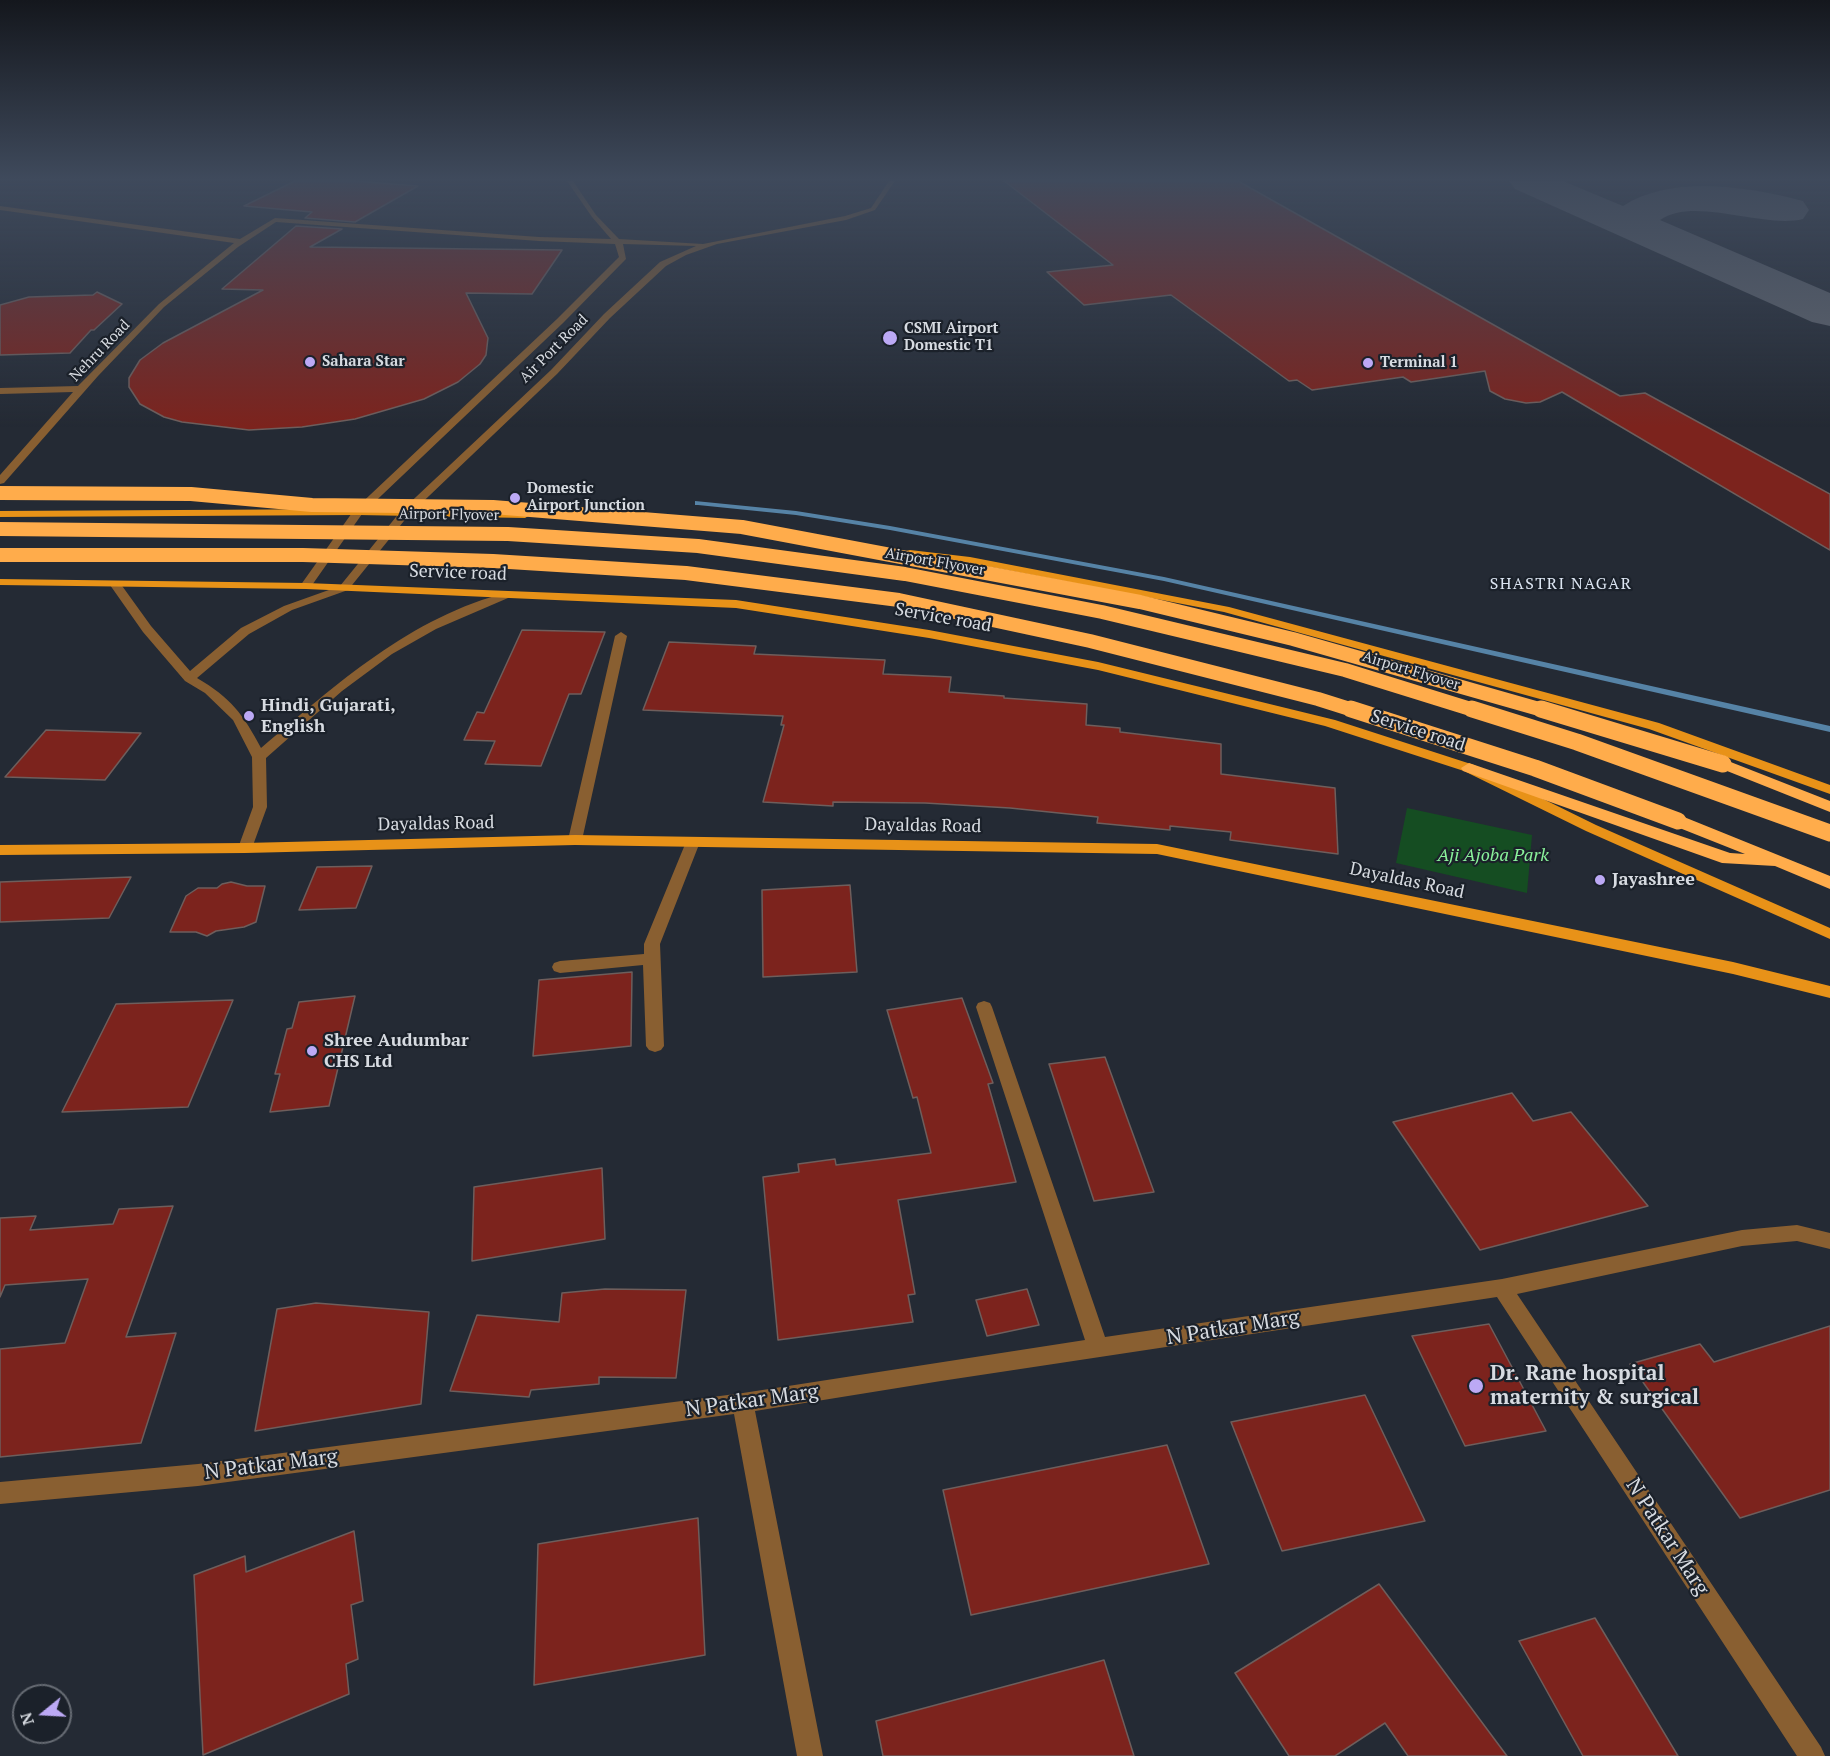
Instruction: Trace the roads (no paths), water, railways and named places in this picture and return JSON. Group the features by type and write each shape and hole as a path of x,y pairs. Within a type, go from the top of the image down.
{"highway":[{"path":"0,493 191,494 312,505 493,507 742,527 1151,604 1293,639 1446,681 1723,764 1830,807"},
{"name":"Airport Flyover","path":"0,530 508,534 698,546 905,574 1102,612 1345,670 1577,742 1830,833"},
{"path":"0,555 292,555 493,561 686,573 899,600 1090,640 1318,699 1535,768 1678,821 1830,883"},
{"path":"1469,768 1728,859 1778,860"}],"main road":[{"path":"0,514 358,512 529,515 682,527 970,560 1225,609 1270,621 1654,726 1830,790"},
{"name":"Service road","path":"0,582 306,586 736,604 929,634 1098,666 1330,723 1469,768 1591,828 1830,934"},
{"name":"Dayaldas Road","path":"0,850 245,848 574,840 1157,849 1733,968 1830,992"}],"street":[{"name":"Nehru Road","path":"0,481 81,389 178,289 211,263"},
{"name":"Air Port Road","path":"306,586 358,512 617,263"},
{"name":"Air Port Road","path":"344,588 404,514 554,372 607,316 665,263"},
{"path":"0,391 81,389"},
{"path":"116,585 147,628 189,678 209,690 239,718 259,757 260,807 245,848"},
{"path":"189,678 244,631 288,608 344,588"},
{"path":"259,757 328,696 390,649 471,609 509,595"},
{"path":"574,840 621,636"},
{"path":"655,1046 652,944 693,842"},
{"path":"560,967 652,959"},
{"path":"984,1007 1098,1348"},
{"name":"N Patkar Marg","path":"0,1493 198,1475 743,1403 1502,1288 1742,1238 1797,1233 1830,1241"},
{"name":"N Patkar Marg","path":"1502,1288 1812,1756"},
{"path":"743,1403 810,1756"}],"waterway":[{"path":"698,503 796,513 890,528 1164,579 1830,729"}],"place":[{"name":"CSMI Airport Domestic T1","path":"890,338"},
{"name":"Sahara Star","path":"310,362"},
{"name":"Terminal 1","path":"1368,363"},
{"name":"Domestic Airport Junction","path":"515,498"},
{"name":"Hindi, Gujarati, English","path":"249,716"},
{"name":"Jayashree","path":"1600,880"},
{"name":"Shree Audumbar CHS Ltd","path":"312,1051"},
{"name":"Dr. Rane hospital maternity & surgical","path":"1476,1386"}],"district":[{"name":"SHASTRI NAGAR","path":"1561,584"}],"park label":[{"name":"Aji Ajoba Park","path":"1493,856"}]}
